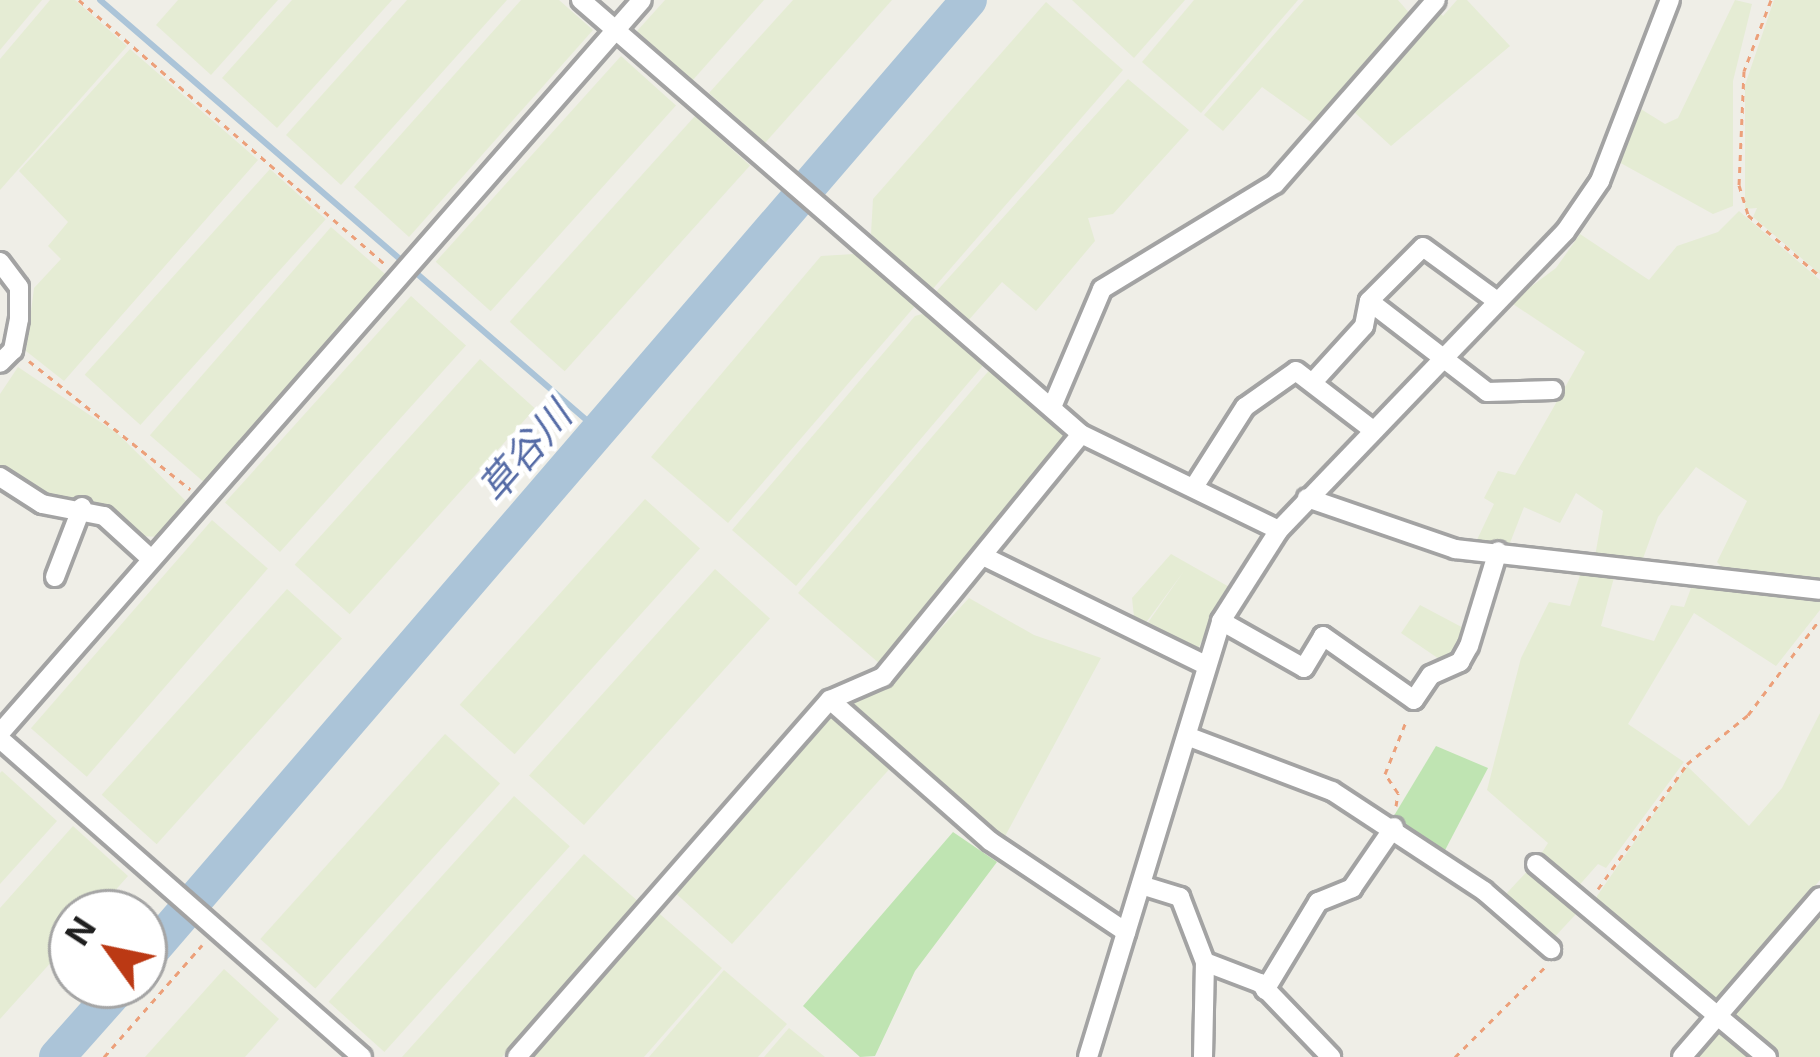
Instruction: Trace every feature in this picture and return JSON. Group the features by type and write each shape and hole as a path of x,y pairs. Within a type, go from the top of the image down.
{"street":[{"path":"581,0 1081,434 1280,530"},
{"path":"362,1057 0,736 202,498 642,0"},
{"path":"1052,407 1102,290 1275,184 1436,0"},
{"path":"1088,1057 1221,622 1280,530 1307,498 1565,232 1600,181 1670,0"},
{"path":"1314,381 1364,326 1370,302 1429,247 1497,302"},
{"path":"0,262 19,287 6,357"},
{"path":"1370,302 1487,392 1553,390"},
{"path":"1194,487 1244,407 1268,385 1296,371 1373,430"},
{"path":"517,1057 830,700 883,677 987,557 1081,434"},
{"path":"0,477 42,504 82,507 150,558"},
{"path":"1307,498 1455,549 1820,590"},
{"path":"55,577 82,507"},
{"path":"1221,622 1304,668 1324,636 1414,700 1431,675 1460,662 1498,551"},
{"path":"987,557 1205,664"},
{"path":"830,700 990,841 1126,932"},
{"path":"1187,736 1294,771 1390,825 1551,949"},
{"path":"1264,990 1318,902 1352,888 1390,825"},
{"path":"1536,864 1767,1057"},
{"path":"1141,885 1180,897 1205,962 1203,1057"},
{"path":"1682,1057 1820,897"},
{"path":"1205,962 1264,990 1301,1019 1331,1057"}],"path":[{"path":"79,0 401,277"},
{"path":"1771,0 1744,71 1739,185 1748,215 1820,277"},
{"path":"6,357 202,498"},
{"path":"1592,910 1590,902 1687,764 1748,715 1820,619"},
{"path":"1390,825 1400,798 1384,773 1414,700"},
{"path":"104,1057 219,932"},
{"path":"1454,1057 1544,969 1551,949"}],"green space":[{"path":"0,0 42,0 0,50"},
{"path":"50,0 75,0 127,46 0,190 0,59"},
{"path":"178,0 278,0 211,75 156,25"},
{"path":"292,0 392,0 277,128 222,78"},
{"path":"407,0 507,0 341,185 286,135"},
{"path":"521,0 559,0 593,30 409,237 354,187"},
{"path":"665,0 764,0 692,81 637,31"},
{"path":"793,0 892,0 765,143 709,93"},
{"path":"1072,0 1185,0 1134,58"},
{"path":"1194,0 1298,0 1201,113 1142,62"},
{"path":"1304,0 1398,0 1411,15 1315,125 1262,87 1223,131 1204,115"},
{"path":"1457,0 1467,0 1510,46 1391,146 1353,111 1438,11 1443,16"},
{"path":"1735,0 1752,4 1733,81 1733,206 1713,214 1617,161 1636,106 1665,124 1678,118"},
{"path":"1774,0 1820,0 1820,274 1753,217 1757,208 1745,209 1745,85"},
{"path":"1046,2 1123,70 931,291 871,234 873,199"},
{"path":"130,49 258,160 64,381 26,351 34,288 61,259 48,246 68,222 19,171"},
{"path":"621,56 676,106 491,311 436,262"},
{"path":"1128,79 1189,130 1113,214 1088,218 1095,241 1036,311 1002,282 967,322 934,294"},
{"path":"695,116 750,166 565,371 510,322"},
{"path":"270,169 326,219 140,425 85,375"},
{"path":"1739,211 1820,280 1820,583 1722,567 1717,562 1747,501 1696,467 1658,517 1641,564 1594,562 1603,511 1576,493 1560,523 1524,507 1508,548 1475,544 1494,504 1484,498 1498,471 1515,475 1585,352 1510,302 1556,268 1580,234 1649,280 1677,246 1718,232"},
{"path":"331,227 387,276 206,484 150,435"},
{"path":"854,254 915,306 728,523 651,457 821,256"},
{"path":"411,296 466,346 280,552 225,503"},
{"path":"929,312 986,362 796,586 732,530 915,316"},
{"path":"480,359 535,409 350,614 295,565"},
{"path":"18,367 118,434 190,505 161,537 139,536 102,505 38,495 0,470 0,394"},
{"path":"992,367 1058,422 1065,440 880,664 798,593"},
{"path":"645,499 700,549 515,754 460,705"},
{"path":"212,520 268,569 87,777 31,728"},
{"path":"1171,554 1231,588 1196,652 1147,624 1184,571 1145,624 1134,617 1132,598"},
{"path":"715,569 770,619 584,825 529,776"},
{"path":"1582,569 1616,570 1601,626 1654,641 1671,605 1684,607 1694,580 1820,597 1820,610 1776,666 1694,613 1628,724 1684,762 1606,868 1598,864 1575,890 1538,859 1548,843 1487,790 1521,658 1549,602 1570,606"},
{"path":"287,589 342,639 157,844 102,795"},
{"path":"969,598 1034,635 1101,658 1003,840 844,705 905,667"},
{"path":"1420,605 1471,632 1459,654 1442,661 1401,633"},
{"path":"826,711 890,769 732,944 668,886"},
{"path":"1820,713 1820,880 1713,1004 1596,905 1597,896 1687,766 1749,826 1782,788"},
{"path":"445,734 500,784 315,989 260,939"},
{"path":"1436,746 1488,768 1442,856 1392,819"},
{"path":"0,773 57,821 0,884"},
{"path":"514,796 570,846 384,1052 329,1002"},
{"path":"73,826 128,876 116,889 48,889 48,966 0,1019 0,908"},
{"path":"953,832 997,862 915,971 875,1056 860,1057 803,1006"},
{"path":"584,854 640,903 502,1057 402,1057"},
{"path":"1532,866 1580,910 1549,943 1501,899"},
{"path":"654,909 722,968 644,1057 525,1057"},
{"path":"1820,909 1820,1057 1774,1057 1727,1016"},
{"path":"224,969 279,1019 245,1057 145,1057"},
{"path":"724,970 787,1024 758,1057 649,1057"},
{"path":"789,1028 825,1057 764,1057"},
{"path":"1722,1029 1755,1057 1697,1057"}],"waterway":[{"path":"100,0 598,430"},
{"name":"草谷川","path":"168,931 969,0"},
{"name":"草谷川","path":"57,1057 100,1009"}]}
